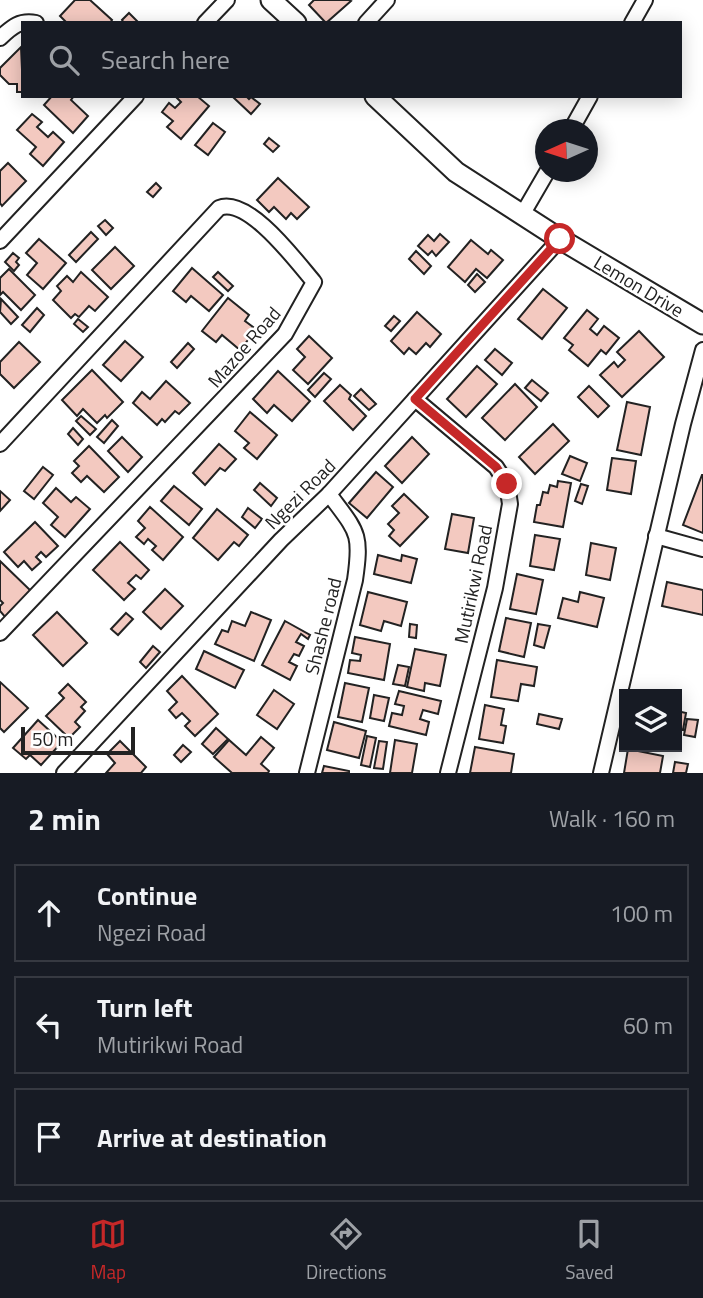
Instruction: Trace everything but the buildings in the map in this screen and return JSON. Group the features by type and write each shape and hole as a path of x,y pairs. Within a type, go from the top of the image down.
{"street":[{"path":"207,21 227,0"},
{"path":"271,0 294,21"},
{"path":"368,21 387,0"},
{"path":"633,21 645,0"},
{"path":"0,38 21,22"},
{"path":"0,241 131,98"},
{"name":"Lemon Drive","path":"376,98 456,172 560,239 703,324"},
{"path":"577,119 589,98"},
{"path":"522,215 541,182"},
{"name":"Mazoe Road","path":"0,444 219,208 226,205 242,209 264,227 314,282 285,334 0,633"},
{"name":"Ngezi Road","path":"72,770 281,540 329,494 560,239"},
{"path":"601,773 703,350"},
{"name":"Mutirikwi Road","path":"415,399 496,467 510,494 495,588 448,773"},
{"name":"Shashe road","path":"306,773 358,559 359,543 355,529 329,494"},
{"path":"656,536 703,548"}],"route":[{"path":"507,484 496,467 415,399 560,239"}]}
